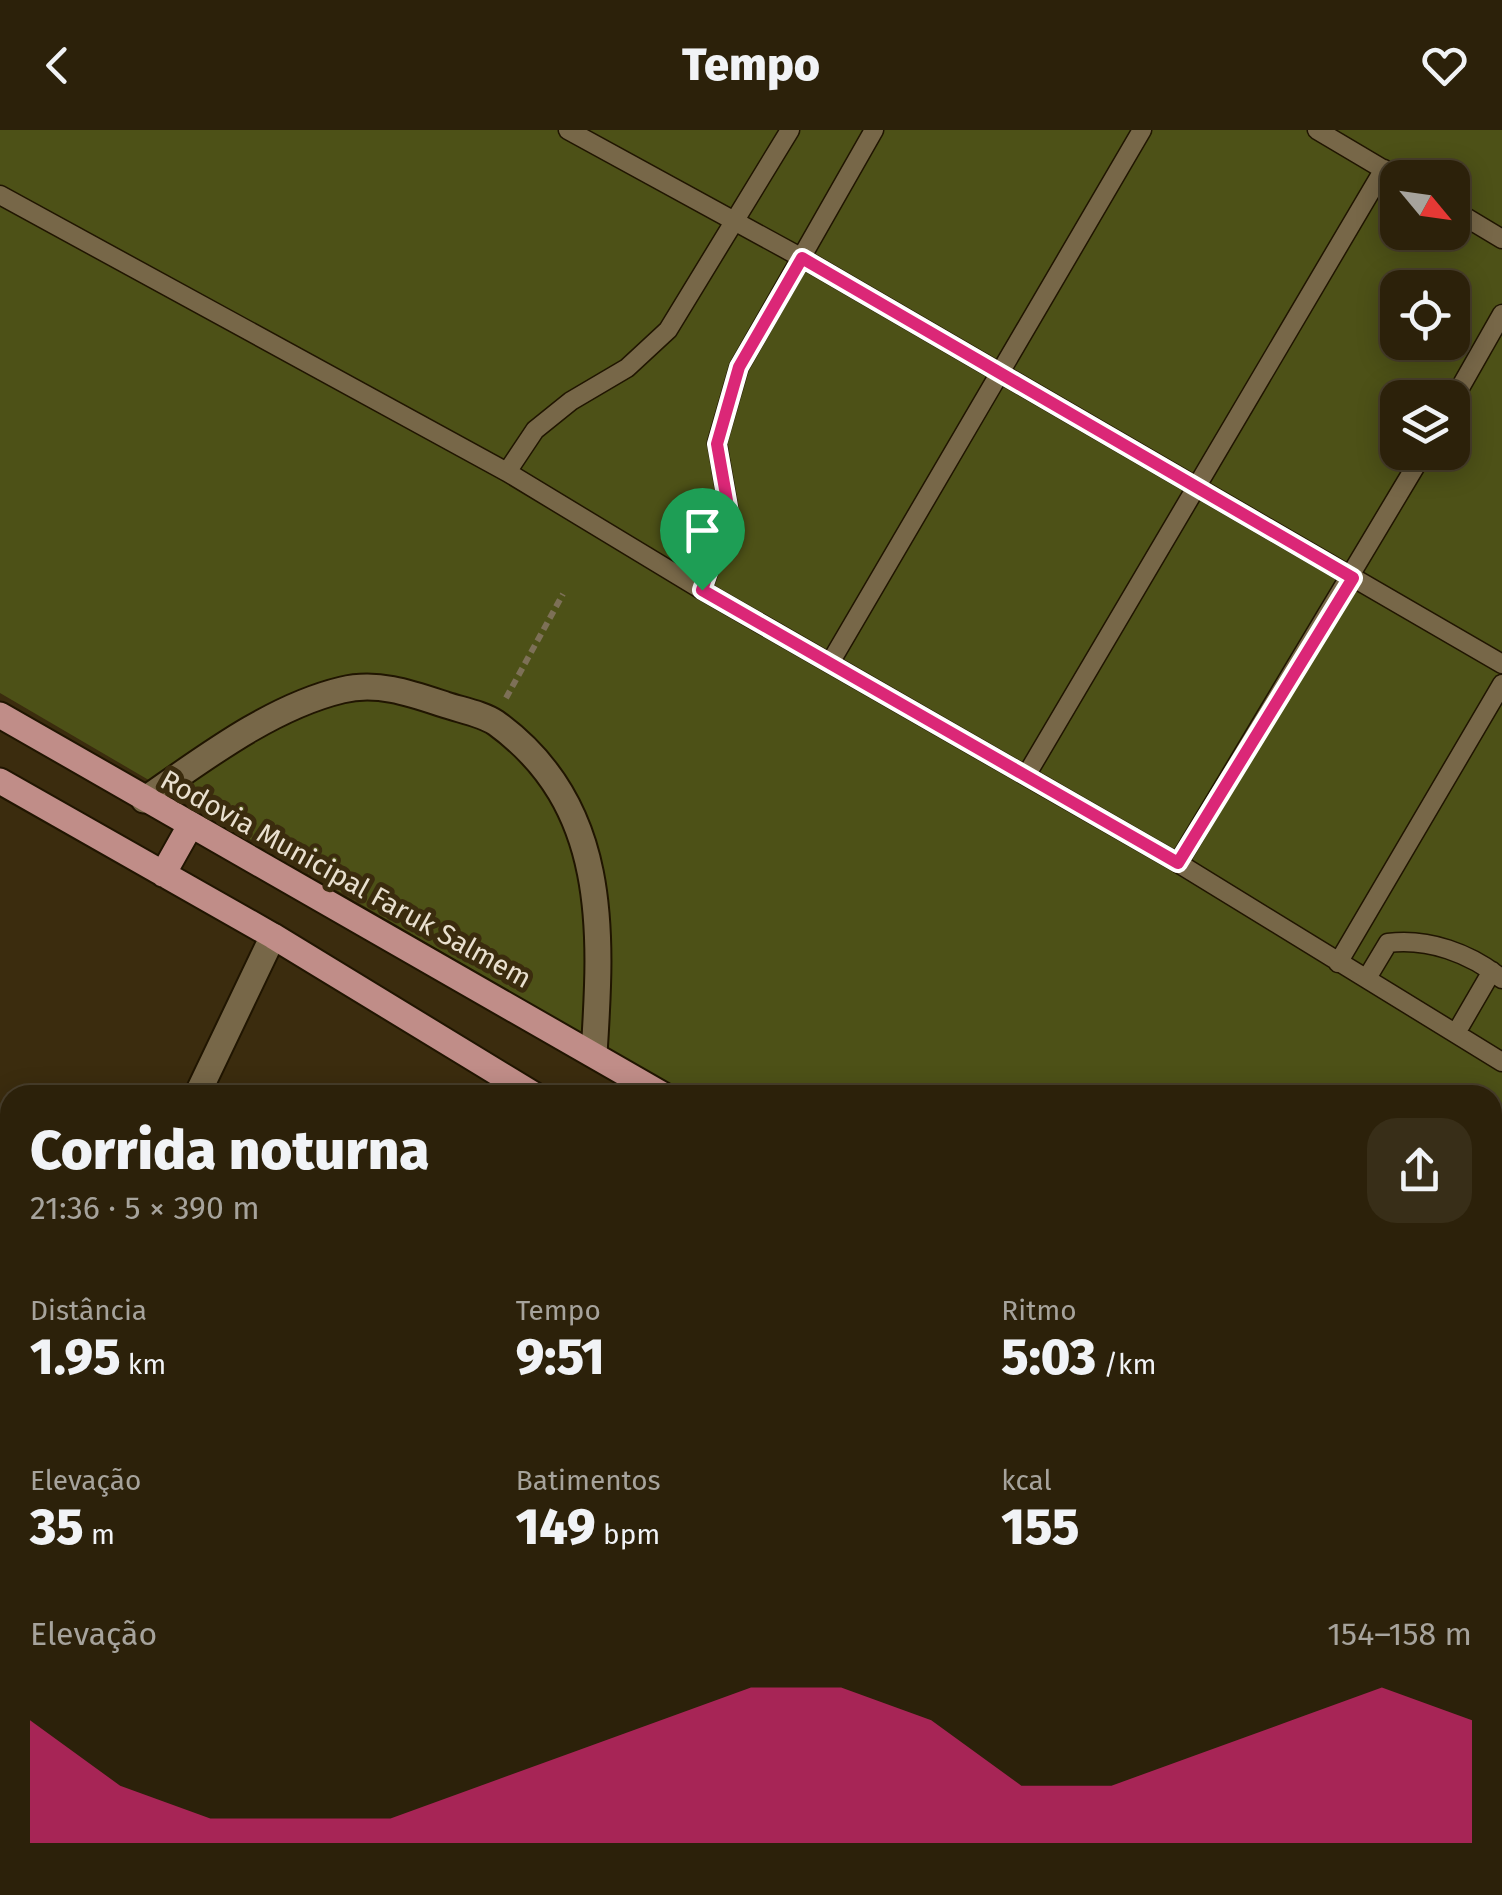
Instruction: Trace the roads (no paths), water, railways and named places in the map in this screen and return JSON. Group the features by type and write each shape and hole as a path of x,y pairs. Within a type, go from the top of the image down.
{"main road":[{"name":"Rodovia Municipal Faruk Salmem","path":"0,715 646,1085"},
{"path":"2,789 273,936 518,1085"},
{"path":"164,874 190,826"}],"street":[{"path":"144,800 206,756 281,716 344,689 394,688 494,721 544,770 575,820 594,876 601,948 594,1054"},
{"path":"201,1085 273,936"}],"lane":[{"path":"568,130 802,258 996,374 1502,664"},
{"path":"507,472 535,430 650,350 737,223 790,130"},
{"path":"702,590 729,512 717,444 739,367 874,130"},
{"path":"830,662 1142,130"},
{"path":"1316,130 1380,168"},
{"path":"1027,774 1196,486 1380,192"},
{"path":"0,194 507,472 702,590 1178,863 1502,1062"},
{"path":"1470,220 1502,238"},
{"path":"1464,380 1502,314"},
{"path":"1178,863 1353,578 1414,470"},
{"path":"1338,962 1502,684"},
{"path":"1367,978 1388,943 1415,940 1497,975 1456,1033"}]}
